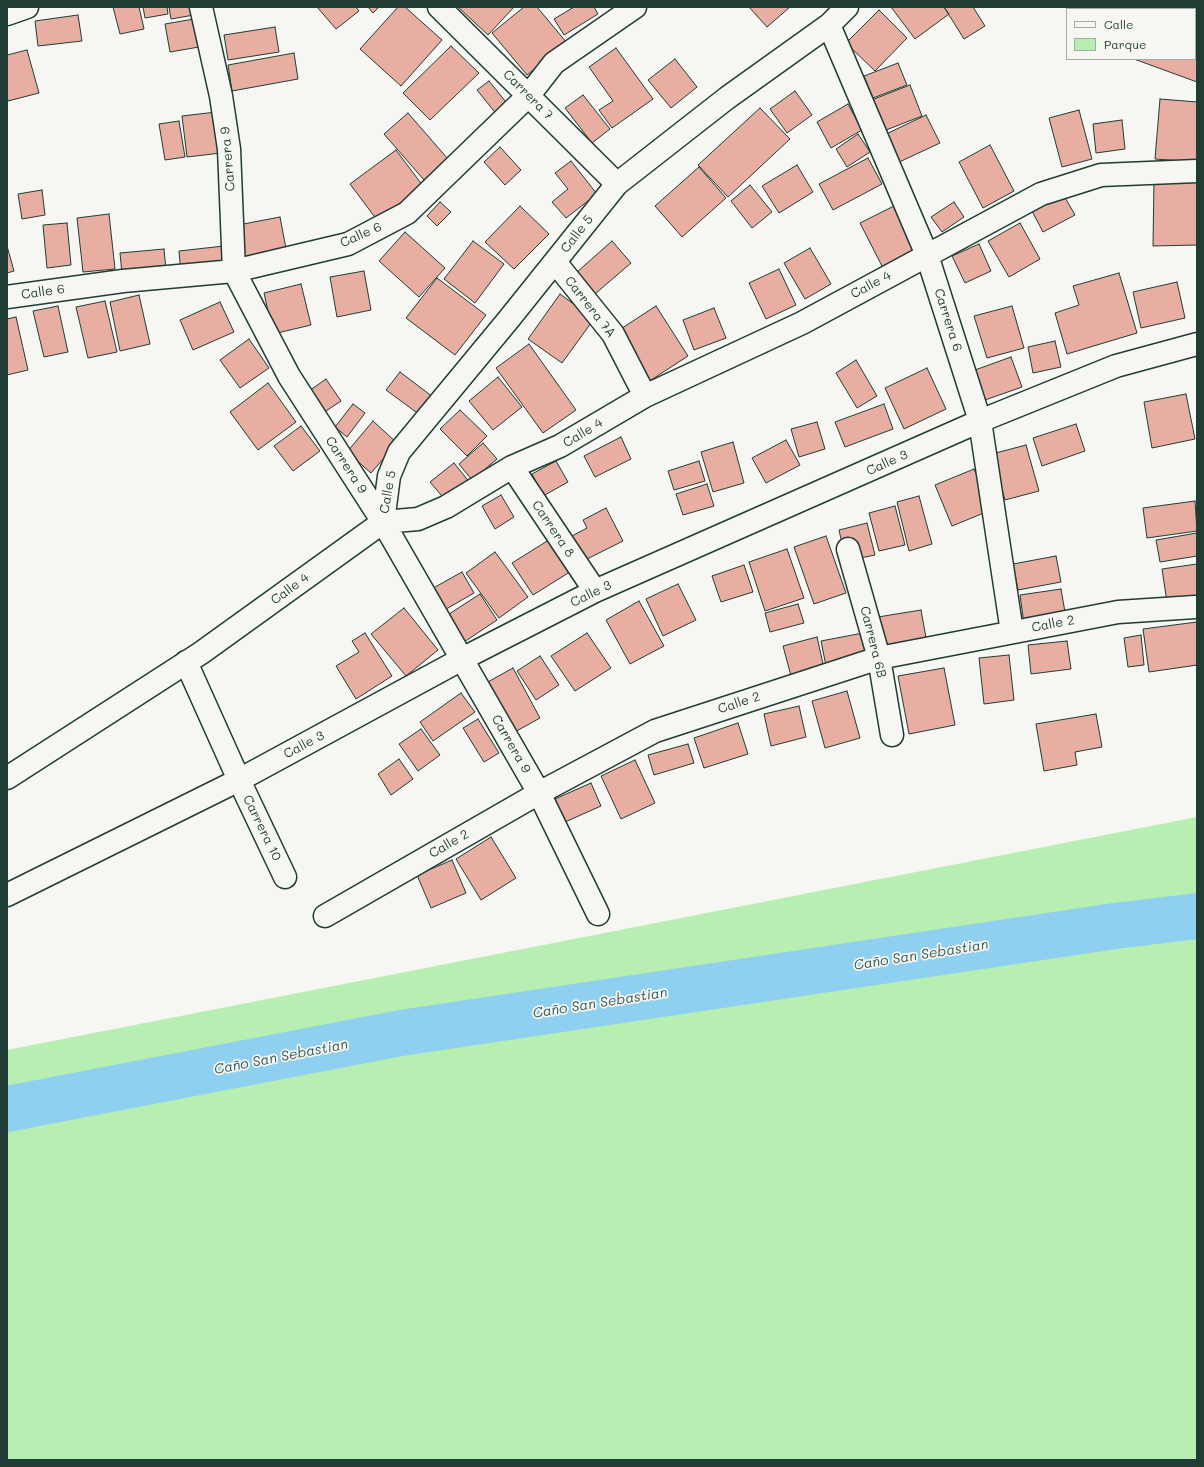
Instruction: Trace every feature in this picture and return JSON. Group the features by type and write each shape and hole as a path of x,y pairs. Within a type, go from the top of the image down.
{"street":[{"path":"7,14 27,7"},
{"name":"Carrera 9","path":"201,7 221,96 229,149 234,271 289,376 383,522 538,792 598,914"},
{"name":"Carrera 7","path":"440,7 617,184"},
{"name":"Calle 6","path":"7,297 123,281 234,271 348,244 407,213 529,95 554,63 636,7"},
{"name":"Calle 5","path":"383,522 388,476 399,452 509,319 617,184 727,98 829,25 847,7"},
{"name":"Carrera 6","path":"829,25 926,255 980,421 1012,632"},
{"name":"Calle 4","path":"7,778 186,662 383,522 418,519 446,507 512,467 560,446 645,396 802,323 1041,194 1101,175 1197,171"},
{"name":"Carrera 7A","path":"555,262 613,334 645,396"},
{"name":"Calle 3","path":"7,895 239,780 462,658 595,591 980,421 1116,366 1197,344"},
{"name":"Carrera 8","path":"512,467 595,591"},
{"name":"Carrera 6B","path":"848,549 879,658 892,735"},
{"name":"Calle 2","path":"325,916 538,792 655,731 879,658 1118,612 1195,607"},
{"name":"Carrera 10","path":"186,662 239,780 285,877"}],"green space":[{"path":"1197,817 1197,1460 7,1460 7,1050"}],"building":[{"path":"113,7 139,7 144,29 120,34"},
{"path":"143,7 167,7 168,14 145,18"},
{"path":"169,7 193,7 194,15 171,19"},
{"path":"317,7 356,7 359,11 336,29"},
{"path":"368,7 379,7 373,13"},
{"path":"398,7 405,7 442,40 401,86 360,49"},
{"path":"458,7 514,7 488,35"},
{"path":"524,7 537,7 567,43 527,75 492,33"},
{"path":"574,7 594,7 598,14 564,35 554,19"},
{"path":"749,7 790,7 767,27"},
{"path":"891,7 944,7 949,14 915,39"},
{"path":"944,7 973,7 985,26 964,39"},
{"path":"1182,7 1197,7 1197,11 1196,8"},
{"path":"879,10 907,38 875,71 846,43"},
{"path":"78,15 82,41 38,46 35,21"},
{"path":"194,19 199,47 170,52 165,24"},
{"path":"275,27 279,52 228,60 224,35"},
{"path":"1196,28 1197,82 1137,60 1196,60"},
{"path":"451,46 479,73 430,120 403,93"},
{"path":"616,48 653,99 612,128 599,110 613,101 589,67"},
{"path":"27,50 39,93 8,101 7,55"},
{"path":"294,53 298,79 232,91 228,65"},
{"path":"675,59 697,87 671,108 648,80"},
{"path":"898,63 907,85 873,98 864,76"},
{"path":"489,81 510,107 498,116 477,90"},
{"path":"910,85 922,116 881,132 869,101"},
{"path":"795,91 812,115 787,133 770,109"},
{"path":"583,95 610,129 592,143 565,108"},
{"path":"1160,99 1197,102 1197,162 1155,159"},
{"path":"848,104 862,130 831,148 817,122"},
{"path":"760,108 790,139 728,197 698,165"},
{"path":"1079,110 1092,159 1062,167 1049,118"},
{"path":"216,112 221,153 187,157 182,116"},
{"path":"408,113 448,159 424,180 384,134"},
{"path":"926,115 940,143 895,164 882,136"},
{"path":"1122,120 1125,149 1096,153 1093,124"},
{"path":"179,121 185,157 165,160 159,124"},
{"path":"858,134 870,152 847,167 836,149"},
{"path":"990,145 1014,191 983,208 959,162"},
{"path":"500,147 521,170 505,185 484,162"},
{"path":"396,150 423,186 377,220 350,184"},
{"path":"868,158 882,184 833,210 819,184"},
{"path":"571,161 597,194 566,218 552,202 568,189 555,173"},
{"path":"797,165 813,192 779,213 762,186"},
{"path":"699,167 726,198 682,237 655,206"},
{"path":"1154,180 1197,180 1197,245 1153,246"},
{"path":"750,185 772,212 752,228 731,201"},
{"path":"42,190 45,215 22,219 18,194"},
{"path":"1063,194 1075,215 1043,232 1032,211"},
{"path":"440,202 451,212 437,226 427,216"},
{"path":"954,202 964,217 942,232 931,217"},
{"path":"520,206 549,234 514,269 485,242"},
{"path":"894,206 917,253 884,270 860,223"},
{"path":"109,214 115,269 83,272 77,218"},
{"path":"280,217 288,259 242,269 233,226"},
{"path":"67,223 71,265 47,268 43,225"},
{"path":"1020,223 1040,259 1009,277 988,241"},
{"path":"405,232 445,268 419,297 379,261"},
{"path":"473,241 504,264 475,303 444,279"},
{"path":"612,241 631,263 595,294 576,273"},
{"path":"979,244 991,271 965,283 952,256"},
{"path":"7,246 14,271 7,273"},
{"path":"224,246 226,268 181,273 179,251"},
{"path":"810,248 831,284 805,299 784,263"},
{"path":"164,249 166,270 122,274 120,253"},
{"path":"779,269 796,305 766,319 749,283"},
{"path":"364,271 371,310 337,317 330,277"},
{"path":"1119,273 1137,333 1067,354 1055,313 1079,305 1073,286"},
{"path":"437,278 486,315 455,355 406,318"},
{"path":"1177,282 1185,318 1141,328 1133,292"},
{"path":"301,284 311,325 273,334 264,293"},
{"path":"560,294 594,319 562,363 528,339"},
{"path":"139,295 150,344 120,351 110,302"},
{"path":"105,301 117,352 88,358 76,307"},
{"path":"220,302 234,332 193,350 180,320"},
{"path":"58,306 68,352 44,357 33,311"},
{"path":"656,306 688,356 648,382 616,332"},
{"path":"1012,306 1024,348 987,358 974,316"},
{"path":"714,308 726,338 694,350 683,320"},
{"path":"16,317 28,370 7,375 7,319"},
{"path":"249,339 269,368 240,388 220,360"},
{"path":"1055,341 1061,367 1033,373 1028,347"},
{"path":"529,344 576,410 543,433 496,368"},
{"path":"1011,357 1022,387 985,400 975,370"},
{"path":"856,360 877,396 857,408 836,373"},
{"path":"927,368 946,409 904,429 885,388"},
{"path":"400,372 433,397 420,415 386,390"},
{"path":"498,377 522,407 493,430 469,401"},
{"path":"326,379 341,401 323,413 309,391"},
{"path":"268,383 296,422 258,450 230,412"},
{"path":"1186,394 1195,439 1152,448 1144,402"},
{"path":"353,404 365,413 347,437 335,427"},
{"path":"884,404 893,429 845,447 835,422"},
{"path":"460,410 487,436 467,456 440,429"},
{"path":"373,421 397,443 371,473 347,452"},
{"path":"817,422 825,449 799,457 791,429"},
{"path":"1076,424 1085,451 1042,466 1033,438"},
{"path":"301,426 320,451 293,471 274,446"},
{"path":"621,437 631,459 595,477 584,456"},
{"path":"786,440 800,465 766,483 752,458"},
{"path":"733,442 744,483 713,492 701,452"},
{"path":"483,443 497,459 472,480 459,464"},
{"path":"1026,445 1039,491 1005,500 992,454"},
{"path":"556,461 568,482 543,496 532,474"},
{"path":"699,461 705,481 674,490 668,471"},
{"path":"454,463 470,483 447,502 430,482"},
{"path":"974,469 991,510 952,526 935,485"},
{"path":"707,484 714,506 683,515 676,494"},
{"path":"501,495 514,517 495,529 482,506"},
{"path":"919,496 932,544 909,551 897,502"},
{"path":"1195,501 1197,531 1147,538 1143,508"},
{"path":"895,506 905,545 879,551 869,513"},
{"path":"606,508 623,541 583,561 570,537 587,528 583,520"},
{"path":"867,523 875,555 846,561 839,530"},
{"path":"1197,533 1197,556 1160,562 1156,540"},
{"path":"826,536 846,593 814,604 794,547"},
{"path":"552,538 573,570 533,595 512,563"},
{"path":"787,549 804,598 765,611 749,562"},
{"path":"495,552 528,597 499,618 466,573"},
{"path":"1056,556 1061,582 1018,590 1013,564"},
{"path":"1197,564 1197,605 1168,609 1162,569"},
{"path":"744,565 753,592 721,602 712,576"},
{"path":"462,572 474,593 441,612 428,591"},
{"path":"678,584 696,620 663,636 646,599"},
{"path":"1061,589 1066,618 1024,624 1020,595"},
{"path":"480,594 497,620 464,642 446,616"},
{"path":"639,601 664,646 630,664 606,620"},
{"path":"798,604 804,623 770,632 765,613"},
{"path":"404,608 438,650 406,676 371,634"},
{"path":"921,610 927,643 884,651 878,617"},
{"path":"1197,622 1197,665 1149,672 1143,629"},
{"path":"365,633 392,676 356,699 336,666 359,652 352,641"},
{"path":"587,633 611,668 575,691 551,656"},
{"path":"863,633 869,663 827,671 821,641"},
{"path":"1141,635 1144,665 1128,667 1124,638"},
{"path":"817,637 824,668 791,676 783,646"},
{"path":"1067,641 1071,669 1031,674 1028,645"},
{"path":"1009,655 1014,700 984,704 979,658"},
{"path":"540,656 559,685 536,700 517,671"},
{"path":"513,668 540,718 513,733 486,683"},
{"path":"944,668 955,725 909,734 898,676"},
{"path":"847,691 860,738 825,748 812,701"},
{"path":"461,693 475,712 433,741 420,722"},
{"path":"799,706 806,737 771,746 764,714"},
{"path":"1096,714 1102,747 1075,752 1077,765 1044,771 1036,724"},
{"path":"478,719 499,753 484,762 463,728"},
{"path":"738,723 748,754 704,768 694,738"},
{"path":"421,729 440,755 418,771 399,744"},
{"path":"688,744 694,763 654,775 648,755"},
{"path":"399,759 413,779 391,795 378,774"},
{"path":"635,760 655,803 621,819 601,776"},
{"path":"591,783 601,806 556,826 546,803"},
{"path":"491,837 516,878 481,900 456,859"},
{"path":"452,860 466,893 431,908 417,875"}],"waterway":[{"name":"Caño San Sebastian","path":"7,1109 401,1033 1115,926 1197,916"}]}
